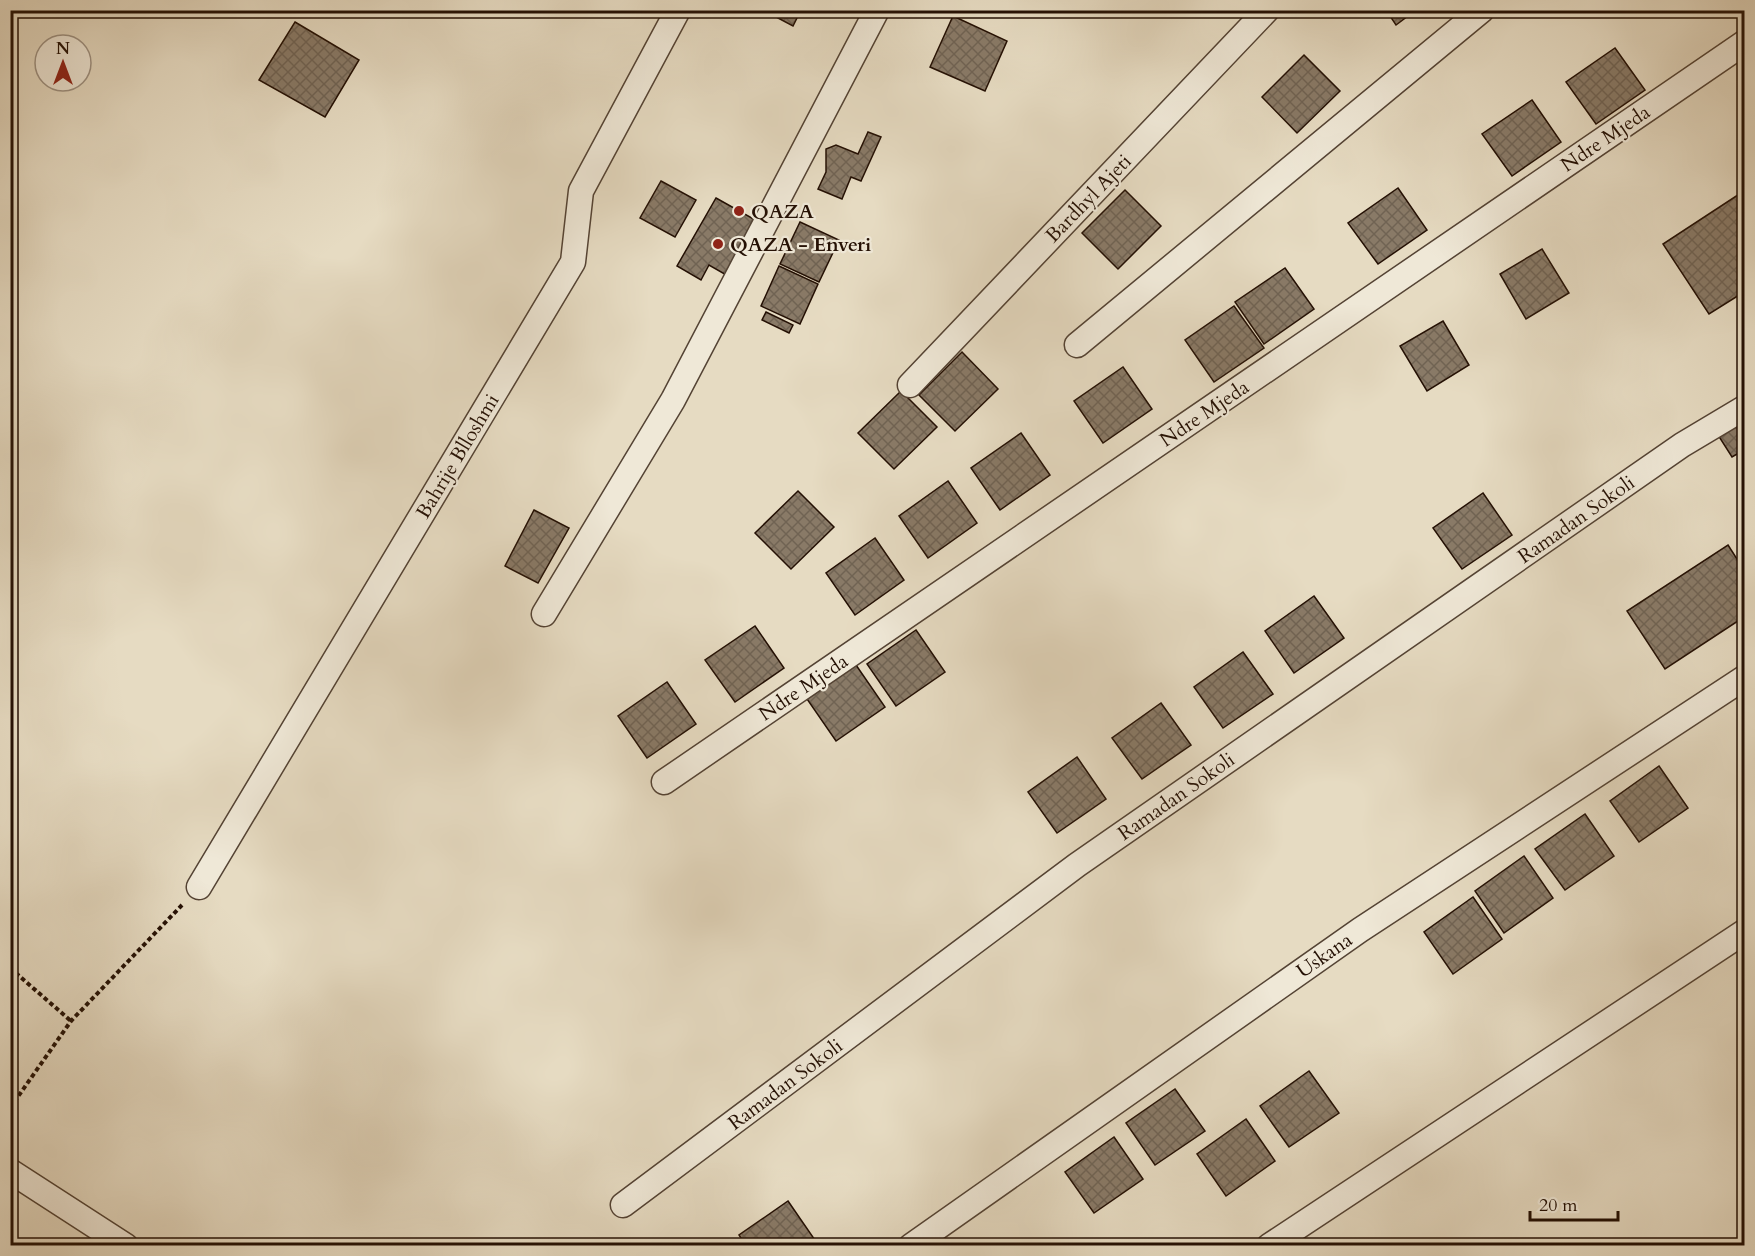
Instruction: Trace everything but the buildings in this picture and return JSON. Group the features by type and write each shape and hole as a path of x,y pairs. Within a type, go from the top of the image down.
{"street":[{"name":"Bahrije Blloshmi","path":"199,887 573,262 581,191 678,10"},
{"path":"544,614 673,400 877,10"},
{"name":"Bardhyl Ajeti","path":"910,385 1267,10"},
{"path":"1077,345 1482,10"},
{"name":"Ndre Mjeda","path":"664,782 1744,43"},
{"name":"Ramadan Sokoli","path":"623,1205 1077,865 1682,445 1744,408"},
{"name":"Uskana","path":"911,1245 1360,930 1744,678"},
{"path":"1269,1245 1744,932"},
{"path":"10,1171 126,1245"}],"path":[{"path":"10,1108 71,1021 199,887"},
{"path":"10,968 71,1021"}],"place":[{"name":"QAZA","path":"739,211"},
{"name":"QAZA - Enveri","path":"718,244"}]}
